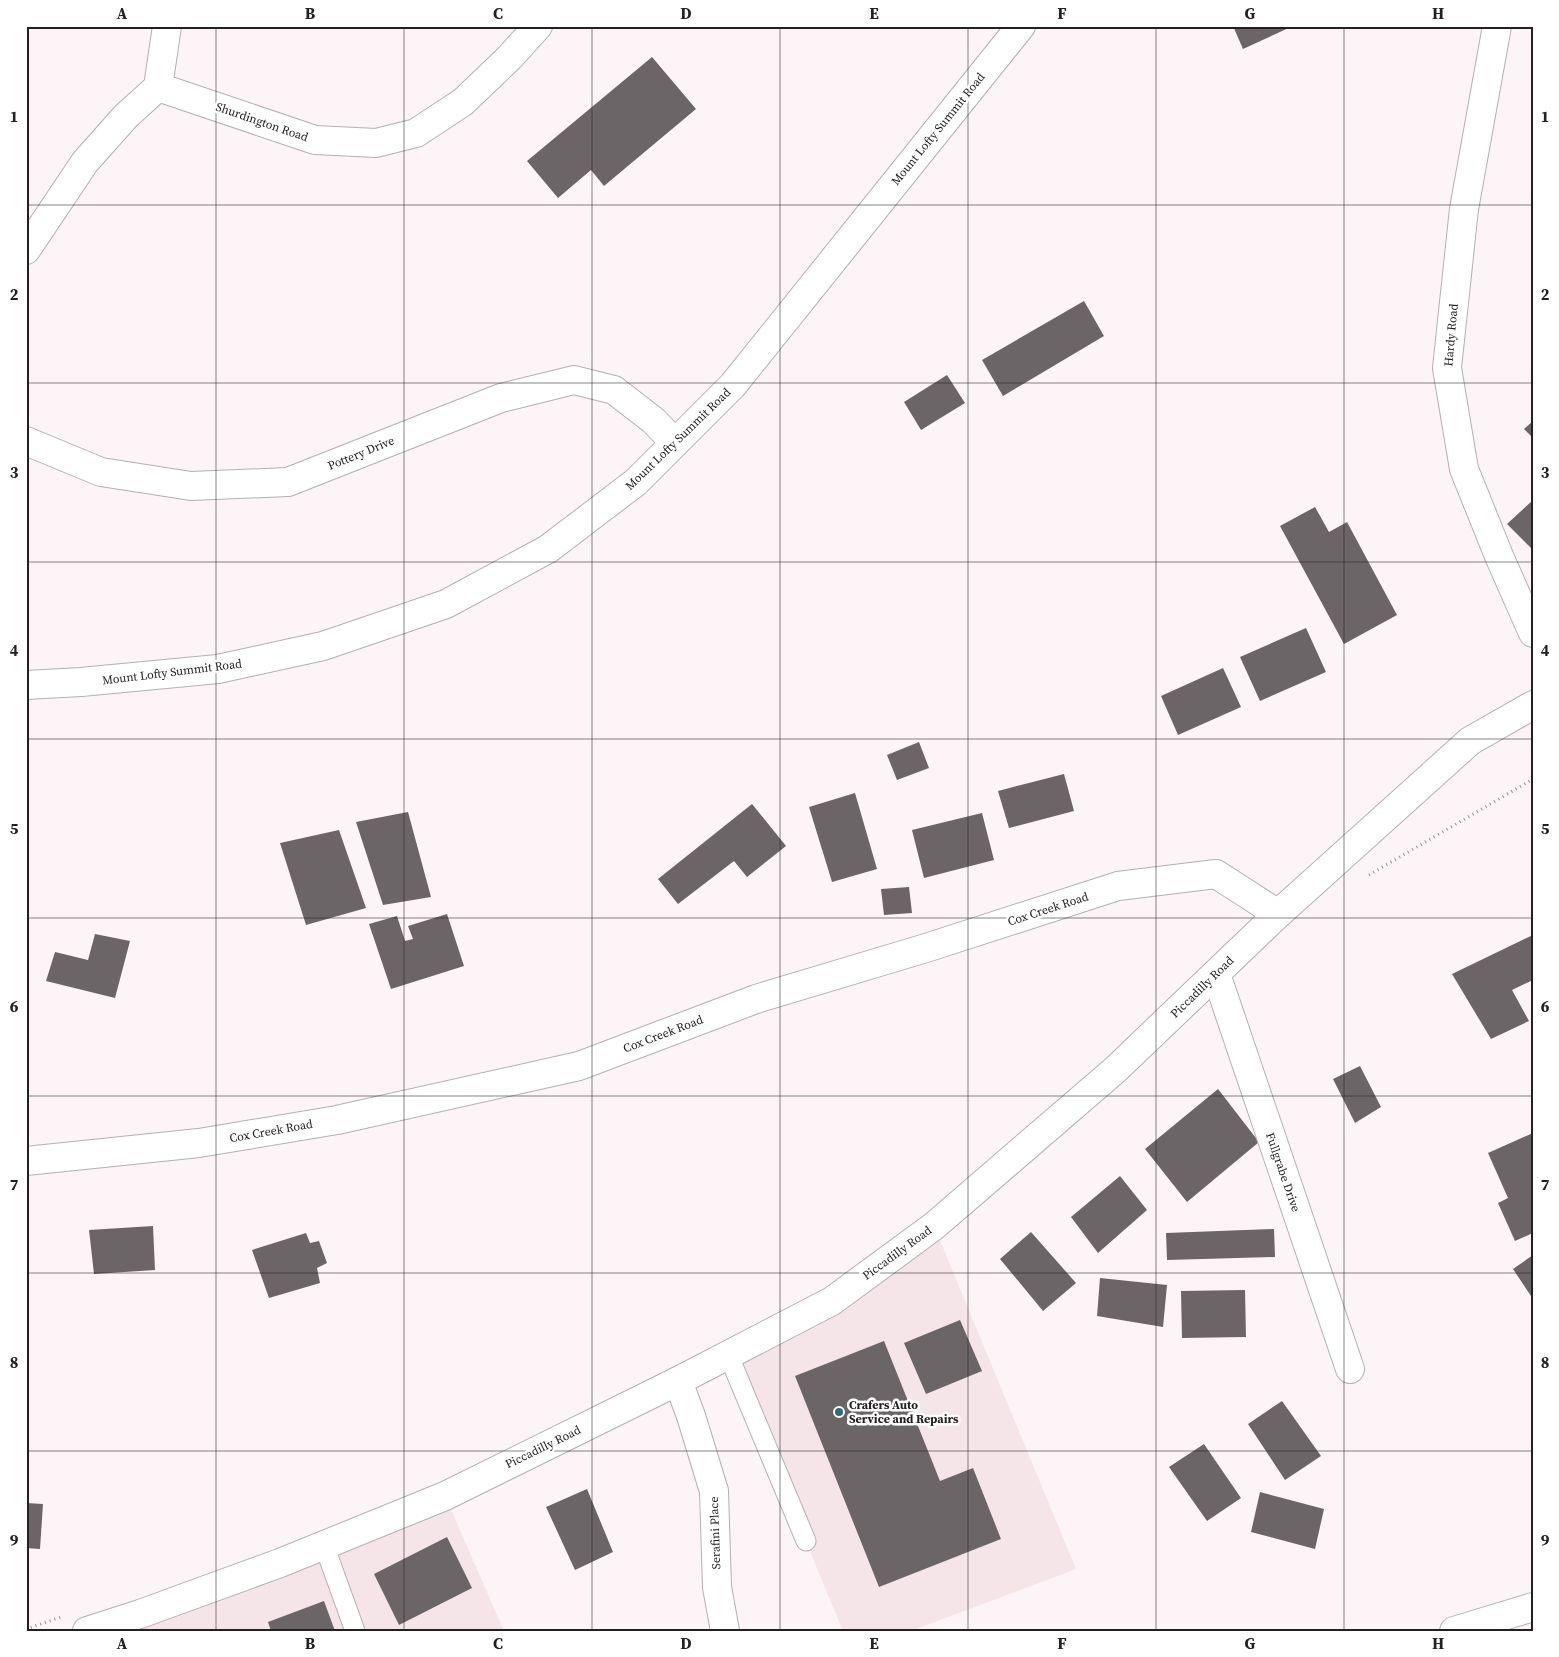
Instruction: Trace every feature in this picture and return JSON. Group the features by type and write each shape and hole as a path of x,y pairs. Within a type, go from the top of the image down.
{"street":[{"path":"26,250 85,162 126,116 158,88 167,26"},
{"name":"Shurdington Road","path":"158,88 315,140 376,143 416,133 463,102 538,26"},
{"name":"Mount Lofty Summit Road","path":"26,685 81,682 218,668 323,646 446,604 548,549 636,482 734,385 1021,26"},
{"name":"Hardy Road","path":"1497,26 1464,208 1447,368 1464,469 1533,633"},
{"name":"Pottery Drive","path":"26,441 102,472 191,486 288,482 501,398 574,380 614,390 654,421 675,443"},
{"name":"Piccadilly Road","path":"87,1631 140,1614 324,1545 445,1496 678,1381 832,1300 934,1226 1115,1070 1278,914 1470,741 1533,705"},
{"name":"Cox Creek Road","path":"26,1161 199,1143 318,1124 579,1066 756,999 926,948 1118,886 1216,874 1278,914"},
{"name":"Fullgrabe Drive","path":"1216,974 1350,1369"},
{"name":"Serafini Place","path":"678,1381 714,1491 716,1588 725,1631"},
{"path":"1454,1631 1533,1607"},
{"name":"Piccadilly Road","path":"106,1631 140,1614"}],"lane":[{"path":"728,1354 806,1541"},
{"path":"324,1545 355,1631"}],"path":[{"path":"1365,877 1533,779"}],"shaded area":[{"path":"934,1226 1076,1569 911,1631 843,1631 728,1354"},
{"path":"445,1496 504,1631 144,1631 140,1614"}],"building":[{"path":"1233,26 1293,26 1243,49"},
{"path":"652,57 696,109 604,186 591,170 558,198 527,161"},
{"path":"1084,301 1104,336 1003,396 982,360"},
{"path":"947,375 965,403 921,430 904,402"},
{"path":"1533,421 1533,438 1524,429"},
{"path":"1533,500 1533,550 1507,524"},
{"path":"1315,507 1329,532 1347,522 1397,615 1344,644 1280,526"},
{"path":"1306,628 1326,672 1260,701 1240,657"},
{"path":"1223,668 1241,707 1178,735 1161,696"},
{"path":"919,742 929,768 897,780 887,755"},
{"path":"1064,774 1074,811 1009,828 998,791"},
{"path":"855,793 877,869 832,882 809,807"},
{"path":"752,804 786,846 747,877 734,861 678,904 658,879"},
{"path":"408,812 431,897 383,905 356,822"},
{"path":"982,813 994,860 924,878 912,830"},
{"path":"339,830 366,908 306,925 280,843"},
{"path":"909,887 912,913 884,915 881,889"},
{"path":"447,914 464,966 391,989 369,924 397,916 405,941 413,939 408,926"},
{"path":"95,934 130,941 115,998 46,981 55,952 88,960"},
{"path":"1533,935 1533,980 1512,990 1529,1021 1491,1039 1452,974"},
{"path":"1360,1066 1381,1107 1355,1123 1333,1079"},
{"path":"1218,1089 1259,1142 1187,1202 1145,1149"},
{"path":"1533,1133 1533,1233 1515,1241 1498,1203 1508,1198 1488,1153"},
{"path":"1120,1176 1147,1210 1098,1253 1071,1217"},
{"path":"153,1226 155,1270 94,1274 89,1230"},
{"path":"1274,1229 1275,1257 1167,1260 1166,1233"},
{"path":"1031,1232 1076,1283 1043,1311 1000,1259"},
{"path":"306,1233 310,1243 319,1241 327,1263 317,1268 320,1283 269,1298 252,1250"},
{"path":"1533,1255 1533,1299 1513,1269"},
{"path":"1100,1278 1167,1285 1163,1327 1097,1316"},
{"path":"1245,1290 1246,1337 1182,1338 1181,1291"},
{"path":"960,1320 982,1371 926,1394 904,1343"},
{"path":"884,1341 940,1481 973,1468 1001,1539 879,1587 795,1376"},
{"path":"1282,1401 1321,1456 1285,1480 1248,1424"},
{"path":"1204,1444 1241,1498 1207,1521 1169,1467"},
{"path":"587,1489 613,1552 575,1570 546,1507"},
{"path":"1260,1492 1324,1509 1315,1549 1251,1532"},
{"path":"26,1503 43,1504 40,1549 26,1548"},
{"path":"447,1537 472,1588 399,1625 374,1574"},
{"path":"324,1601 335,1631 271,1631 268,1622"}],"place":[{"name":"Crafers Auto Service and Repairs","path":"839,1412"}]}
